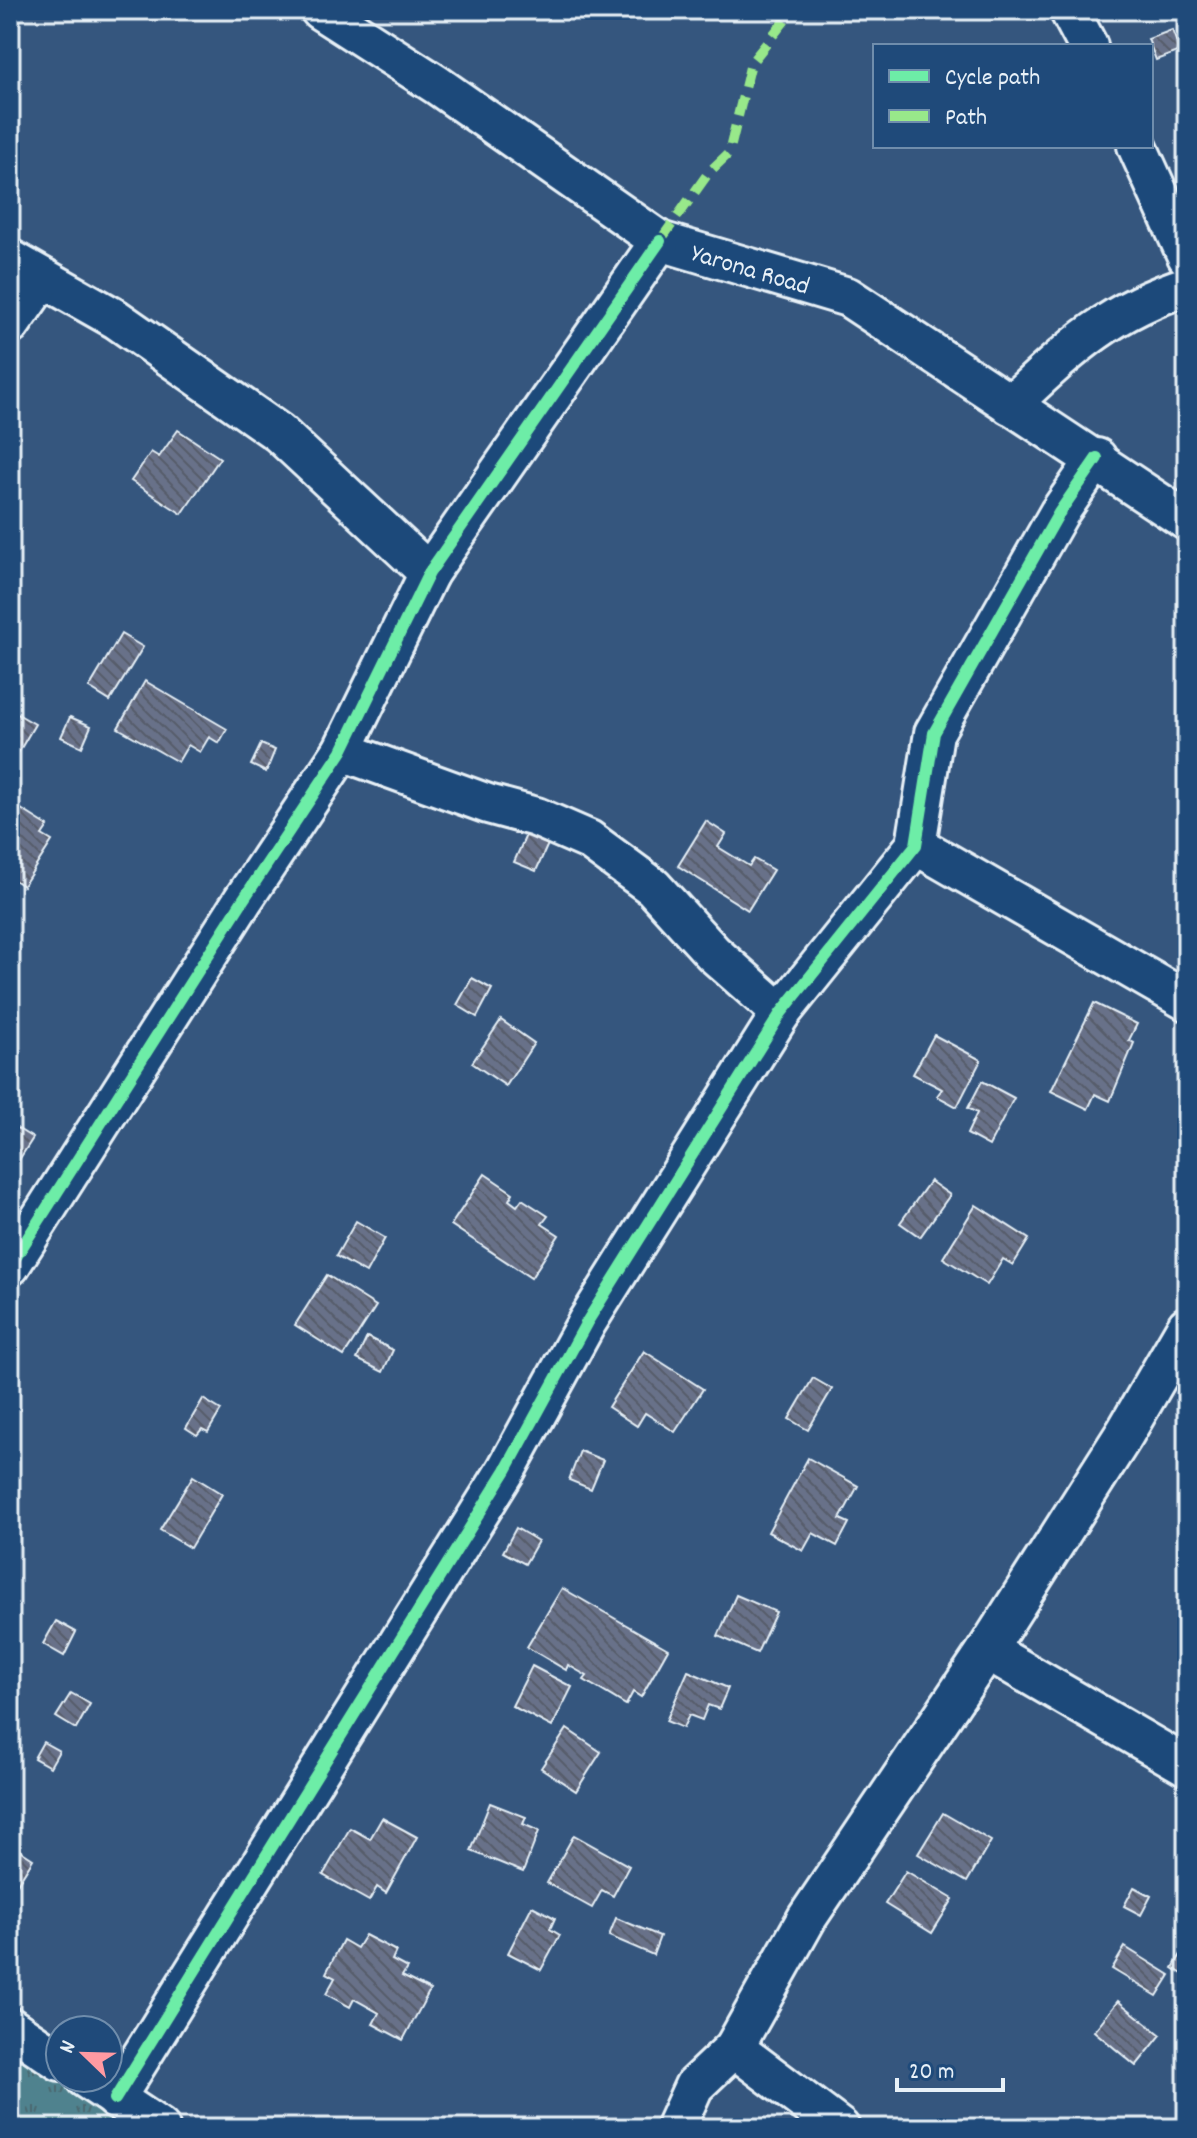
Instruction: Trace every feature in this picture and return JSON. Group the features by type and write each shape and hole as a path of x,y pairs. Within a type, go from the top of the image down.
{"street":[{"name":"Yarona Road","path":"320,10 437,85 660,241 848,297 1010,405 1097,458 1187,521"},
{"path":"1069,10 1087,44"},
{"path":"1138,148 1187,256"},
{"path":"10,1266 243,900 342,751 429,573 660,241"},
{"path":"10,259 116,319 279,433 429,573"},
{"path":"10,325 43,278"},
{"path":"1010,405 1080,341 1144,300 1187,286"},
{"path":"124,2051 506,1470 587,1322 781,1013 916,845 934,733 1059,513 1097,458"},
{"path":"342,751 488,804 536,817 589,840 653,887 713,953 781,1013"},
{"path":"916,845 1187,1001"},
{"path":"675,2128 694,2086 734,2048 807,1918 987,1650 1125,1433 1187,1326"},
{"path":"987,1650 1187,1766"},
{"path":"10,2027 44,2050"},
{"path":"734,2048 840,2128"},
{"path":"109,2094 160,2128"}],"green space":[{"path":"10,2037 44,2058 44,2094 103,2094 159,2128 10,2128"}],"building":[{"path":"1172,30 1180,51 1156,60 1153,44 1148,39"},
{"path":"178,430 220,458 182,514 131,481 151,452 159,457"},
{"path":"121,634 143,647 110,701 89,688"},
{"path":"145,681 227,729 219,743 209,737 200,752 188,745 178,762 118,728"},
{"path":"14,712 35,724 10,767 10,719"},
{"path":"70,717 91,726 82,747 61,737"},
{"path":"261,744 275,750 266,772 251,765"},
{"path":"10,802 48,826 42,835 52,841 23,886 10,877"},
{"path":"706,821 726,834 718,847 749,866 754,859 773,870 748,910 678,866"},
{"path":"530,826 552,835 536,871 514,862"},
{"path":"472,978 492,989 477,1017 457,1005"},
{"path":"1094,1003 1137,1024 1129,1040 1134,1043 1110,1101 1095,1094 1088,1109 1051,1091"},
{"path":"501,1020 534,1043 506,1086 472,1063"},
{"path":"934,1035 981,1060 957,1107 937,1096 942,1089 913,1074"},
{"path":"982,1081 1014,1098 989,1146 967,1134 977,1113 968,1108"},
{"path":"10,1124 33,1138 17,1163 10,1159"},
{"path":"485,1174 513,1193 509,1200 517,1206 522,1199 548,1216 542,1224 559,1235 531,1278 451,1225"},
{"path":"930,1181 950,1195 920,1237 900,1223"},
{"path":"976,1205 1029,1239 1013,1265 1003,1259 987,1285 943,1258"},
{"path":"356,1221 385,1238 366,1273 336,1256"},
{"path":"327,1275 376,1306 344,1356 295,1325"},
{"path":"367,1337 393,1350 383,1372 357,1359"},
{"path":"644,1351 703,1389 675,1432 645,1413 637,1426 608,1407"},
{"path":"813,1378 832,1389 808,1430 789,1419"},
{"path":"203,1399 221,1410 208,1432 202,1429 197,1435 186,1428"},
{"path":"580,1451 603,1460 591,1489 569,1480"},
{"path":"808,1458 858,1486 840,1519 849,1523 837,1546 813,1533 803,1551 768,1532"},
{"path":"193,1476 222,1494 190,1548 160,1530"},
{"path":"516,1528 538,1541 525,1564 503,1552"},
{"path":"562,1588 668,1649 641,1697 633,1692 626,1705 584,1680 587,1676 568,1665 566,1670 527,1647"},
{"path":"736,1595 776,1612 757,1653 718,1636"},
{"path":"56,1621 76,1632 64,1656 43,1644"},
{"path":"532,1666 572,1687 552,1727 512,1706"},
{"path":"688,1671 728,1688 719,1709 708,1705 702,1720 689,1715 683,1728 666,1721"},
{"path":"71,1693 90,1704 76,1729 56,1717"},
{"path":"567,1729 601,1752 576,1791 541,1768"},
{"path":"43,1742 59,1751 50,1767 34,1758"},
{"path":"490,1803 526,1817 523,1824 539,1831 523,1872 471,1851"},
{"path":"943,1813 991,1841 967,1882 918,1854"},
{"path":"382,1818 417,1837 386,1893 377,1887 369,1901 323,1875 350,1828 370,1839"},
{"path":"574,1835 629,1866 613,1896 602,1890 592,1908 547,1883"},
{"path":"10,1844 33,1859 16,1886 10,1881"},
{"path":"906,1871 953,1899 932,1933 885,1904"},
{"path":"1134,1887 1151,1896 1141,1915 1124,1906"},
{"path":"532,1906 555,1918 550,1929 560,1935 541,1970 508,1953"},
{"path":"616,1918 660,1936 653,1955 609,1936"},
{"path":"365,1935 396,1951 392,1960 407,1968 402,1976 430,1990 403,2040 373,2024 379,2013 354,1999 350,2007 326,1994 335,1978 326,1973 343,1940 357,1948"},
{"path":"1187,1944 1187,1977 1173,1968"},
{"path":"1125,1947 1170,1975 1157,1996 1112,1969"},
{"path":"1118,2001 1161,2035 1136,2066 1094,2031"},
{"path":"344,2121 359,2128 340,2128"}],"marked path":[{"path":"660,241 709,172 729,153 751,63 793,10"}],"cycle path":[{"path":"10,1266 243,900 342,751 429,573 660,241"},
{"path":"115,2099 506,1470 587,1322 781,1013 916,845 934,733 1059,513 1097,458"}]}
